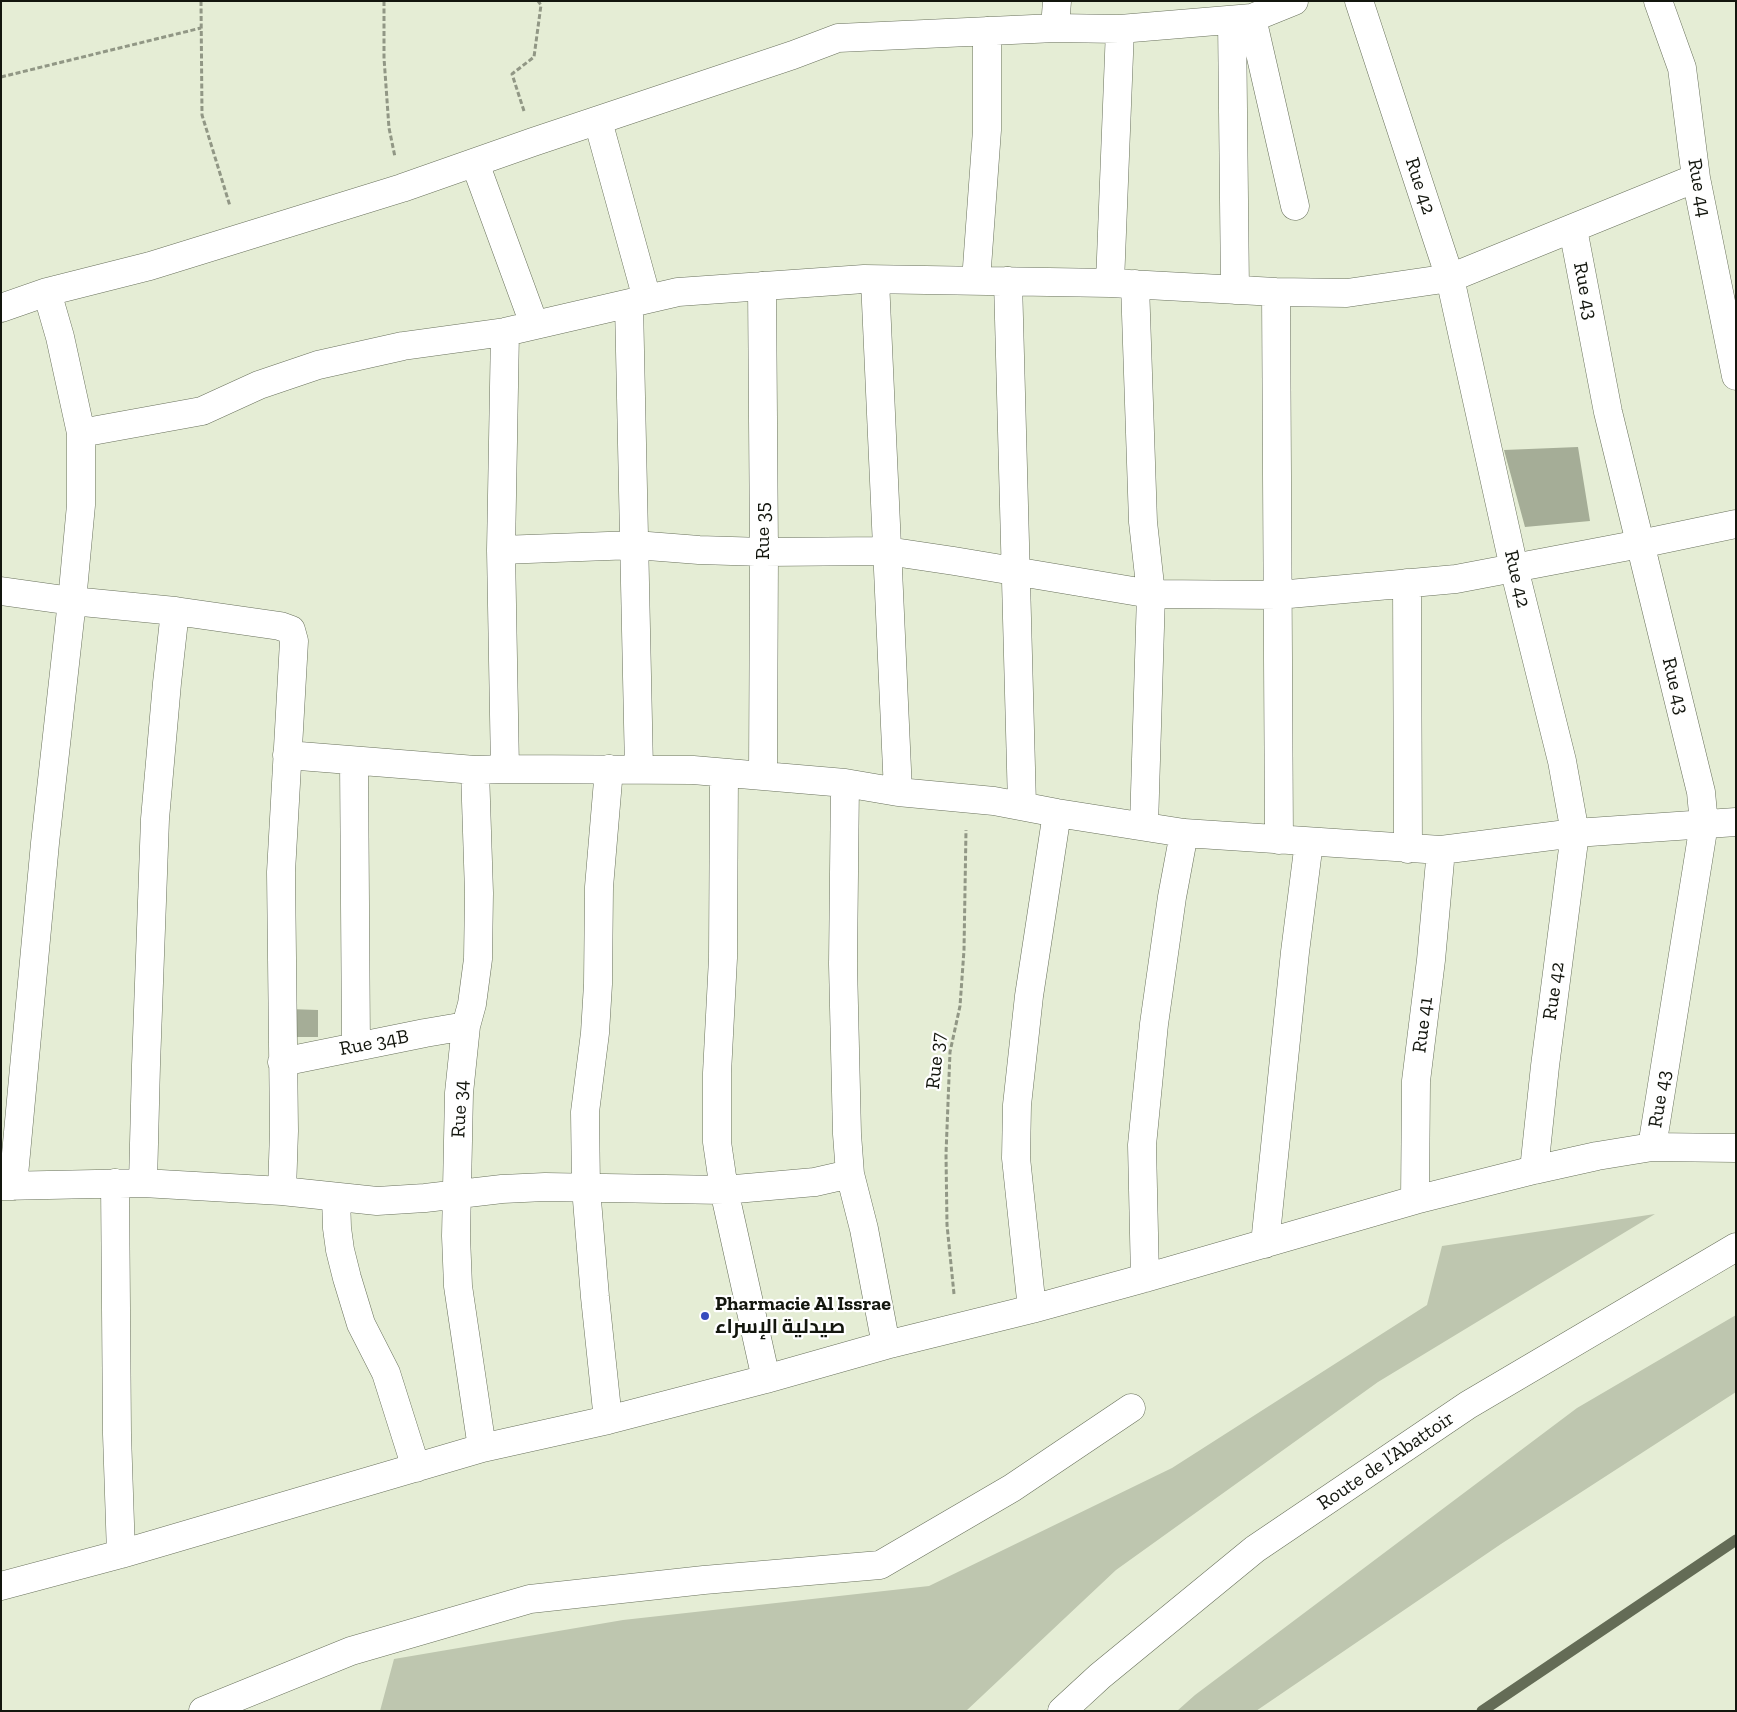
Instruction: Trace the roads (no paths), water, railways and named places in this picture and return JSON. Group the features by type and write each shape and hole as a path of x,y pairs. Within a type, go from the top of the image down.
{"street":[{"path":"1,308 47,292 150,266 402,188 838,38 987,31 1056,14 1120,29 1242,19 1294,1"},
{"name":"Rue 42","path":"1359,1 1450,278 1514,568 1562,761 1575,833 1544,1066 1534,1170"},
{"name":"Rue 44","path":"1658,1 1682,68 1696,178 1736,376"},
{"path":"1242,19 1295,206"},
{"path":"1235,290 1242,19"},
{"path":"1120,29 1122,283 1151,594 1144,826"},
{"path":"976,281 987,130 987,31"},
{"path":"598,121 638,301 635,545 639,769"},
{"path":"475,163 534,324"},
{"path":"80,432 202,411 259,385 318,364 403,346 506,332 678,292 875,280 1122,283 1276,292 1347,292 1450,278 1696,178"},
{"name":"Rue 43","path":"1573,229 1608,412 1701,792 1704,824 1652,1147"},
{"path":"875,280 898,792"},
{"path":"1008,281 1022,805"},
{"name":"Rue 35","path":"762,286 764,552 762,776"},
{"path":"47,292 60,337 80,432 80,505 72,601 7,1186 144,1183 282,1191 377,1201 457,1195 502,1189 724,1190 814,1182 850,1174"},
{"path":"1276,292 1279,840"},
{"path":"505,768 501,550 506,332"},
{"path":"501,550 635,545 699,550 764,552 887,551 1151,594 1278,595 1456,579 1736,524"},
{"path":"1407,583 1408,849"},
{"path":"1,591 72,601 176,611 280,626 291,630 294,641 281,872 284,1131 282,1191"},
{"path":"144,1183 146,1065 155,820 167,682 176,611"},
{"path":"287,755 476,770 505,768 693,770 846,783 898,792 1022,805 1057,813 1184,833 1408,849 1441,850 1575,833 1736,822"},
{"path":"354,761 356,1046"},
{"path":"608,1420 586,1188 585,1112 596,1023 599,886 609,769"},
{"name":"Rue 34","path":"476,770 479,893 478,959 472,1004 466,1026 460,1093 456,1236 458,1286 482,1448"},
{"path":"724,773 723,958 717,1142 724,1190 766,1379"},
{"path":"846,783 843,964 847,1134 850,1174 864,1229 886,1345"},
{"path":"1032,1309 1016,1158 1017,1105 1029,996 1057,813"},
{"path":"1144,1278 1142,1145 1154,1024 1172,897 1184,833"},
{"path":"1265,1244 1295,952 1309,842"},
{"name":"Rue 41","path":"1415,1200 1416,1081 1431,960 1441,850"},
{"name":"Rue 34B","path":"282,1062 466,1026"},
{"path":"1,1586 121,1554 482,1448 608,1420 766,1379 957,1326 1032,1309 1415,1200 1534,1170 1597,1156 1652,1147 1736,1148"},
{"path":"115,1183 117,1434 121,1554"},
{"path":"336,1197 337,1228 347,1278 362,1324 386,1373 416,1468"},
{"name":"Route de l’Abattoir","path":"1062,1711 1100,1676 1255,1549 1468,1405 1736,1246"},
{"path":"203,1711 352,1651 530,1599 704,1580 880,1564 1012,1488 1131,1408"}],"waterway":[{"path":"1482,1711 1736,1540"}],"place":[{"name":"Pharmacie Al Issrae صيدلية الإسراء","path":"705,1316"}]}
